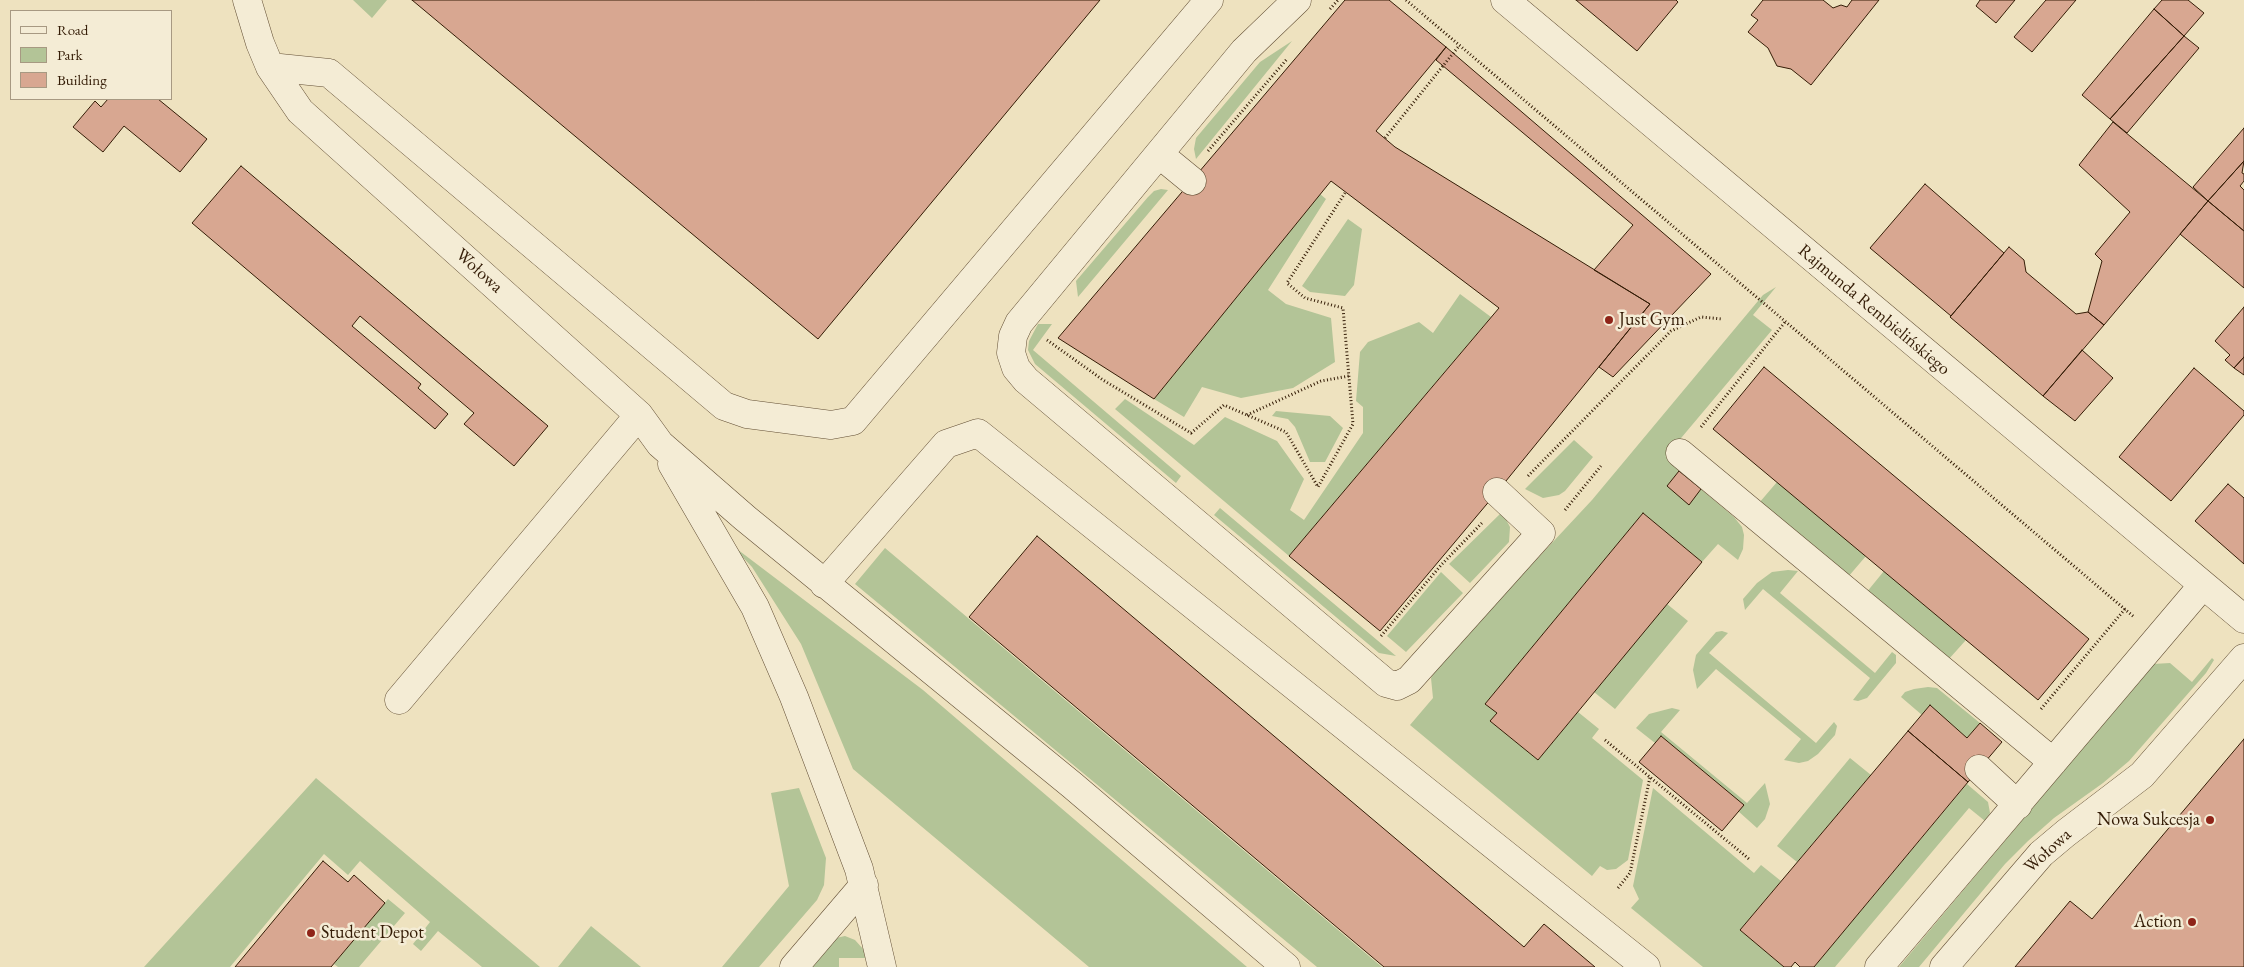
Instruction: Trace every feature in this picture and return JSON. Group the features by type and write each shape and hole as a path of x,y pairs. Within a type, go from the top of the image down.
{"street":[{"name":"Wołowa","path":"247,0 260,43 270,67 300,111 639,415 660,444 745,518 1072,785 1286,967"},
{"path":"270,67 329,73 724,406 747,414 831,425 853,421 1209,0"},
{"path":"1297,0 1244,52 1019,323 1013,336 1011,353 1016,368 1026,380 1386,683 1397,686 1409,680 1541,533 1501,496"},
{"name":"Rajmunda Rembielińskiego","path":"1505,0 2244,619"},
{"path":"1159,154 1189,179"},
{"path":"399,700 639,415"},
{"path":"824,584 946,444 978,433 1646,967"},
{"path":"660,444 755,607 794,697 864,885 882,967"},
{"path":"1680,453 2053,762"},
{"path":"1879,967 2203,585"},
{"name":"Wołowa","path":"1944,967 2041,854 2142,775 2244,658"},
{"path":"1979,769 2018,805"},
{"path":"794,967 864,885"}],"path":[{"path":"1325,15 1338,0"},
{"path":"1406,0 2158,638"},
{"path":"1385,138 1459,46"},
{"path":"1189,179 1293,52"},
{"path":"1047,340 1103,380 1191,433 1224,405 1286,432 1318,487 1354,424 1343,308 1305,298 1286,283 1345,193"},
{"path":"1373,631 1381,637 1501,496 1671,331 1701,317 1722,319"},
{"path":"1680,453 1785,322"},
{"path":"1043,345 1053,332"},
{"path":"1247,415 1321,381 1349,376"},
{"path":"1541,533 1571,503 1601,466"},
{"path":"2020,735 2125,609"},
{"path":"1605,740 1749,859"},
{"path":"1618,888 1630,873 1650,776"}],"green space":[{"path":"353,0 387,0 372,18"},
{"path":"1292,41 1196,159 1194,149 1196,138 1260,62"},
{"path":"1168,190 1078,297 1076,281 1148,197 1154,191"},
{"path":"1320,194 1326,199 1268,290 1286,304 1331,318 1335,362 1293,388 1241,398 1202,387 1184,417 1154,399"},
{"path":"1348,219 1362,229 1354,285 1345,296 1310,292 1302,286"},
{"path":"1776,287 1753,315 1772,330 1671,450 1671,461 1679,471 1667,486 1689,504 1701,489 1734,517 1742,527 1744,535 1743,549 1738,560 1718,544 1702,562 1643,513 1485,704 1497,713 1490,721 1538,760 1578,712 1599,729 1592,738 1643,780 1628,860 1616,869 1607,870 1600,866 1592,876 1410,725 1433,698 1431,678 1441,662 1592,500 1763,295"},
{"path":"1460,294 1491,317 1289,556 1115,409 1125,399 1194,445 1225,417 1277,441 1304,479 1290,510 1304,520 1363,433 1363,407 1356,401 1360,352 1368,342 1419,322 1433,333"},
{"path":"1038,324 1052,324 1033,350 1181,476 1176,483 1035,364 1028,350 1029,341"},
{"path":"1276,411 1330,416 1343,428 1325,462 1310,462 1295,427 1288,419 1272,416"},
{"path":"1574,440 1593,457 1565,491 1559,495 1543,498 1525,489"},
{"path":"1777,482 1866,556 1848,577 1759,503"},
{"path":"1220,508 1396,656 1379,653 1214,515"},
{"path":"1502,512 1510,527 1509,542 1470,583 1449,564"},
{"path":"729,543 923,690 1247,967 1089,967 853,769 801,644 752,567"},
{"path":"885,548 1382,967 1317,967 855,584"},
{"path":"1798,571 1780,593 1875,673 1892,652 1896,655 1896,663 1867,698 1858,701 1853,700 1870,678 1763,589 1745,610 1743,599 1757,583 1772,572"},
{"path":"1884,571 1966,640 1948,660 1866,593"},
{"path":"1441,572 1463,593 1406,652 1387,636"},
{"path":"1667,604 1688,621 1615,709 1594,692"},
{"path":"1716,632 1728,633 1709,653 1816,743 1834,722 1837,726 1835,735 1818,754 1808,761 1799,763 1784,760 1801,739 1716,669 1697,689 1693,670 1696,655"},
{"path":"2212,658 2214,660 2206,673 2129,761 2103,783 2054,818 2028,841 2005,864 1919,967 1899,967 2153,664 2170,663 2192,682"},
{"path":"1928,687 1937,688 1980,723 1967,738 1930,706 1922,715 1901,697 1905,692"},
{"path":"1672,708 1680,710 1661,732 1747,803 1765,783 1770,804 1765,819 1757,828 1738,811 1743,805 1661,736 1655,743 1636,728 1649,714"},
{"path":"1850,758 1871,775 1797,862 1777,846"},
{"path":"316,778 540,967 482,967 438,931 421,951 413,944 430,922 360,861 348,875 324,854 230,967 144,967"},
{"path":"1967,784 1988,802 1990,813 1985,821 1969,808 1835,967 1814,967"},
{"path":"799,788 826,858 824,885 817,900 759,967 722,967 789,886 771,793"},
{"path":"1653,788 1754,873 1761,865 1781,881 1740,930 1784,967 1703,967 1631,908 1639,899 1633,886"},
{"path":"388,899 405,913 359,967 338,967 334,964"},
{"path":"591,926 641,967 558,967"},
{"path":"845,936 855,940 864,950 865,958 839,958 839,967 812,967 836,938"}],"building":[{"path":"412,0 1100,0 818,339"},
{"path":"1345,0 1389,0 1446,47 1376,131 1395,147 1650,304 1497,492 1380,631 1289,556 1499,308 1331,181 1154,399 1058,338"},
{"path":"1576,0 1676,0 1678,2 1637,51"},
{"path":"1763,0 1823,0 1833,8 1841,5 1847,7 1852,0 1879,0 1811,85 1791,69 1777,66 1768,48 1748,32 1758,20 1751,15"},
{"path":"1980,0 2015,0 1996,23 1976,6"},
{"path":"2046,0 2076,0 2032,52 2014,37"},
{"path":"2162,0 2188,0 2204,13 2184,36 2154,9"},
{"path":"2154,9 2184,36 2110,119 2082,95"},
{"path":"2184,36 2199,48 2127,133 2110,119"},
{"path":"1446,47 1711,274 1613,377 1599,367 1650,304 1594,270 1633,225 1436,60"},
{"path":"107,100 159,100 207,139 180,172 124,126 103,152 73,127 95,101 101,107"},
{"path":"2113,122 2208,201 2104,325 2088,312 2102,261 2095,254 2130,212 2079,165"},
{"path":"2244,128 2244,161 2208,201 2193,187"},
{"path":"2244,161 2242,173 2244,174 2244,181 2240,186 2244,190 2244,231 2208,201"},
{"path":"241,166 548,426 514,466 464,424 474,413 360,316 352,326 421,384 418,388 448,414 435,429 192,223"},
{"path":"1925,184 2004,253 1951,316 1870,248"},
{"path":"2208,201 2244,231 2244,288 2180,234"},
{"path":"2009,247 2024,260 2026,272 2076,314 2088,312 2104,325 2043,396 1950,317"},
{"path":"2244,307 2244,357 2234,368 2225,360 2230,355 2215,341"},
{"path":"2082,350 2113,378 2075,421 2043,396"},
{"path":"2244,357 2244,375 2234,368"},
{"path":"1764,367 2089,639 2038,700 1713,429"},
{"path":"2194,368 2244,411 2244,415 2171,501 2119,457"},
{"path":"1679,471 1701,489 1689,505 1667,486"},
{"path":"2228,484 2244,498 2244,564 2195,521"},
{"path":"1643,513 1702,562 1538,760 1490,721 1497,713 1485,704"},
{"path":"1037,536 1524,947 1544,924 1595,967 1384,967 969,617"},
{"path":"1930,705 1967,738 1980,723 2002,742 1968,782 1908,731"},
{"path":"1908,731 1968,782 1814,967 1800,967 1795,962 1791,967 1784,967 1740,930"},
{"path":"1661,736 1744,805 1722,831 1639,762"},
{"name":"Nowa Sukcesja","path":"2244,739 2244,967 2015,967 2070,901 2092,919"},
{"name":"Student Depot","path":"323,861 348,882 354,875 385,903 331,967 235,967"}],"place":[{"name":"Just Gym","path":"1609,320"},
{"name":"Nowa Sukcesja","path":"2210,820"},
{"name":"Action","path":"2192,922"},
{"name":"Student Depot","path":"311,933"}]}
